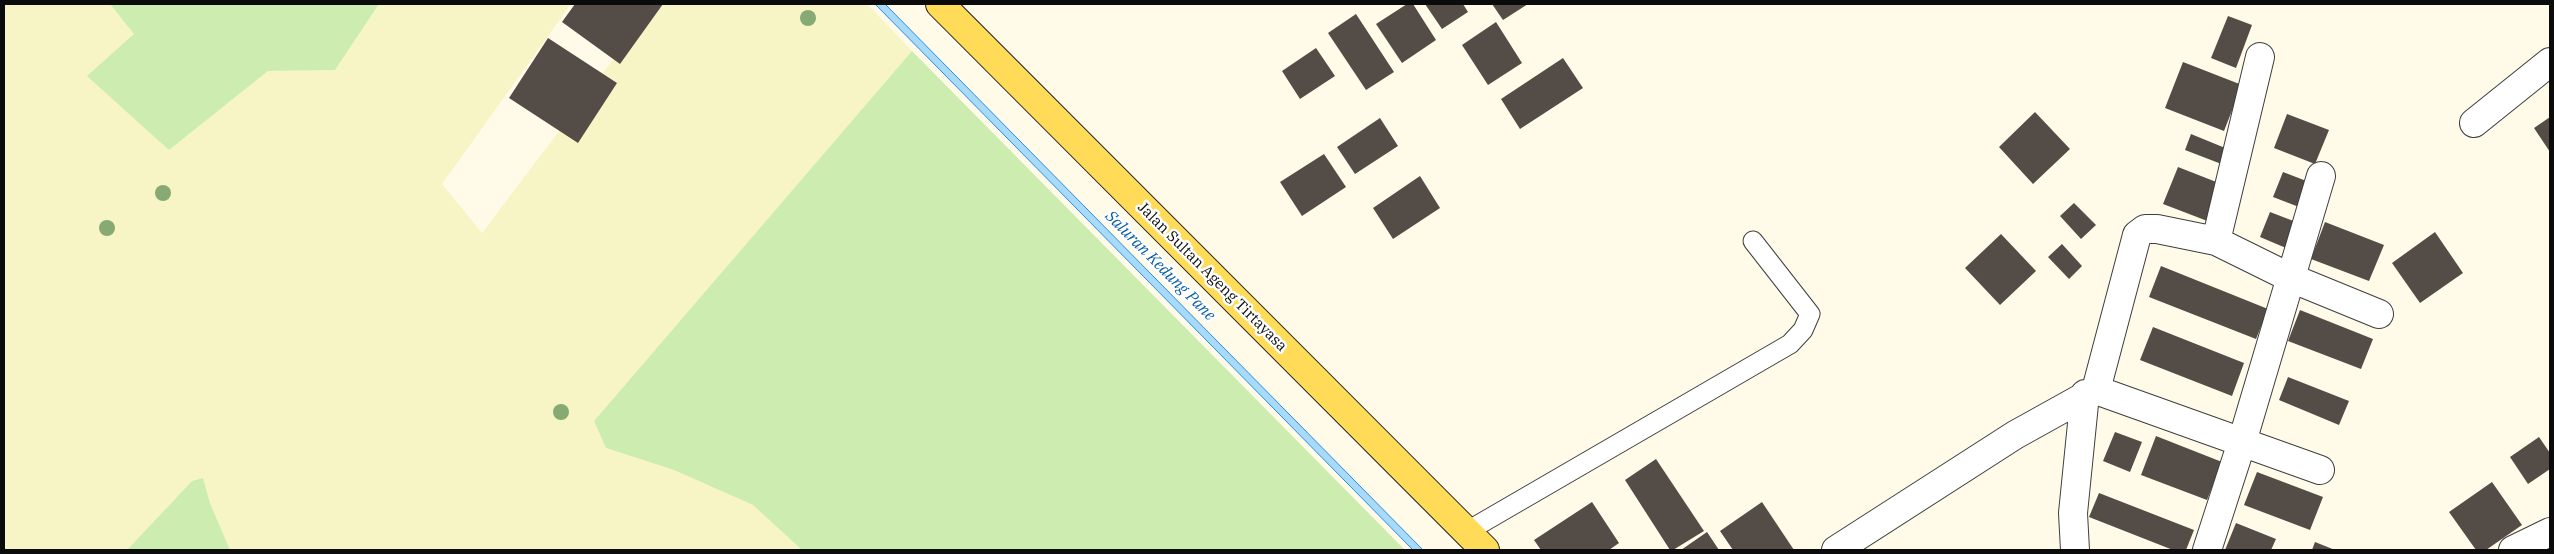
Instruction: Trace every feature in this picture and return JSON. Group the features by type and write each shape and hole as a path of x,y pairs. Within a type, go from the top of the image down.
{"main road":[{"name":"Jalan Sultan Ageng Tirtayasa","path":"940,4 1476,541"}],"street":[{"path":"2216,241 2260,57"},
{"path":"2474,123 2550,62"},
{"path":"2207,550 2242,442 2321,176"},
{"path":"2081,548 2073,513 2090,392 2137,235 2145,229 2157,229 2216,241 2291,278 2379,314"},
{"path":"1836,550 2015,435 2090,392 2320,470"},
{"path":"2513,550 2550,532"}],"lane":[{"path":"1476,541 1790,344 1804,330 1810,314 1753,241"}],"shaded area":[{"path":"4,4 110,4 134,34 169,150 268,71 335,70 379,4 571,4 442,184 482,233 655,4 867,4 912,51 594,421 606,448 674,470 753,505 802,550 230,550 210,503 203,478 192,481 127,550 4,550"}],"green space":[{"path":"110,4 379,4 335,70 268,71 169,150 87,76 134,34"},
{"path":"912,51 1405,550 802,550 753,505 674,470 606,448 594,421"},
{"path":"203,478 210,503 230,550 127,550 192,481"}],"water":[{"path":"875,4 885,4 1423,550 1413,550"}],"building":[{"path":"575,4 663,4 620,64 562,22"},
{"path":"1407,4 1413,4 1436,40 1402,63 1376,24"},
{"path":"1425,4 1463,4 1468,12 1442,29"},
{"path":"1492,4 1528,4 1503,20"},
{"path":"1356,14 1394,72 1366,90 1328,33"},
{"path":"2228,16 2252,25 2236,68 2211,58"},
{"path":"1496,22 1522,63 1488,85 1462,45"},
{"path":"548,38 617,83 578,143 509,98"},
{"path":"1316,48 1335,76 1300,99 1282,71"},
{"path":"1563,58 1583,88 1520,129 1501,99"},
{"path":"2183,62 2242,85 2224,131 2165,108"},
{"path":"2035,112 2070,149 2033,184 1999,147"},
{"path":"2287,114 2329,130 2315,164 2274,148"},
{"path":"2550,117 2550,152 2534,128"},
{"path":"1380,118 1398,146 1355,174 1337,147"},
{"path":"2191,134 2230,150 2224,165 2185,150"},
{"path":"1324,154 1346,187 1302,216 1280,182"},
{"path":"2178,167 2224,185 2210,222 2163,204"},
{"path":"2283,172 2309,182 2299,207 2273,197"},
{"path":"1420,176 1440,208 1393,239 1373,208"},
{"path":"2074,203 2096,225 2081,239 2060,216"},
{"path":"2270,212 2296,222 2286,248 2260,237"},
{"path":"2325,222 2384,245 2369,281 2311,259"},
{"path":"2435,232 2463,273 2420,303 2392,263"},
{"path":"2001,234 2036,271 2000,305 1965,268"},
{"path":"2062,244 2082,266 2069,279 2048,257"},
{"path":"2161,266 2268,309 2256,339 2149,297"},
{"path":"2300,310 2373,339 2361,369 2288,341"},
{"path":"2153,327 2244,363 2232,396 2140,360"},
{"path":"2288,377 2349,401 2339,425 2279,400"},
{"path":"2115,432 2142,442 2130,472 2103,461"},
{"path":"2156,436 2222,462 2207,500 2141,475"},
{"path":"2539,437 2550,453 2550,469 2528,484 2510,457"},
{"path":"1656,459 1704,531 1673,550 1670,550 1625,480"},
{"path":"2257,472 2323,497 2310,530 2244,505"},
{"path":"2492,482 2522,525 2486,550 2476,550 2449,512"},
{"path":"2099,493 2194,530 2186,550 2173,550 2089,517"},
{"path":"1592,502 1619,543 1609,550 1541,550 1534,540"},
{"path":"1762,502 1794,550 1733,550 1720,531"},
{"path":"2236,523 2276,539 2271,550 2225,550"},
{"path":"1707,532 1719,550 1681,550"},
{"path":"2315,542 2335,550 2312,550"}],"water label":[{"name":"Saluran Kedung Pane","path":"1160,266"}]}
